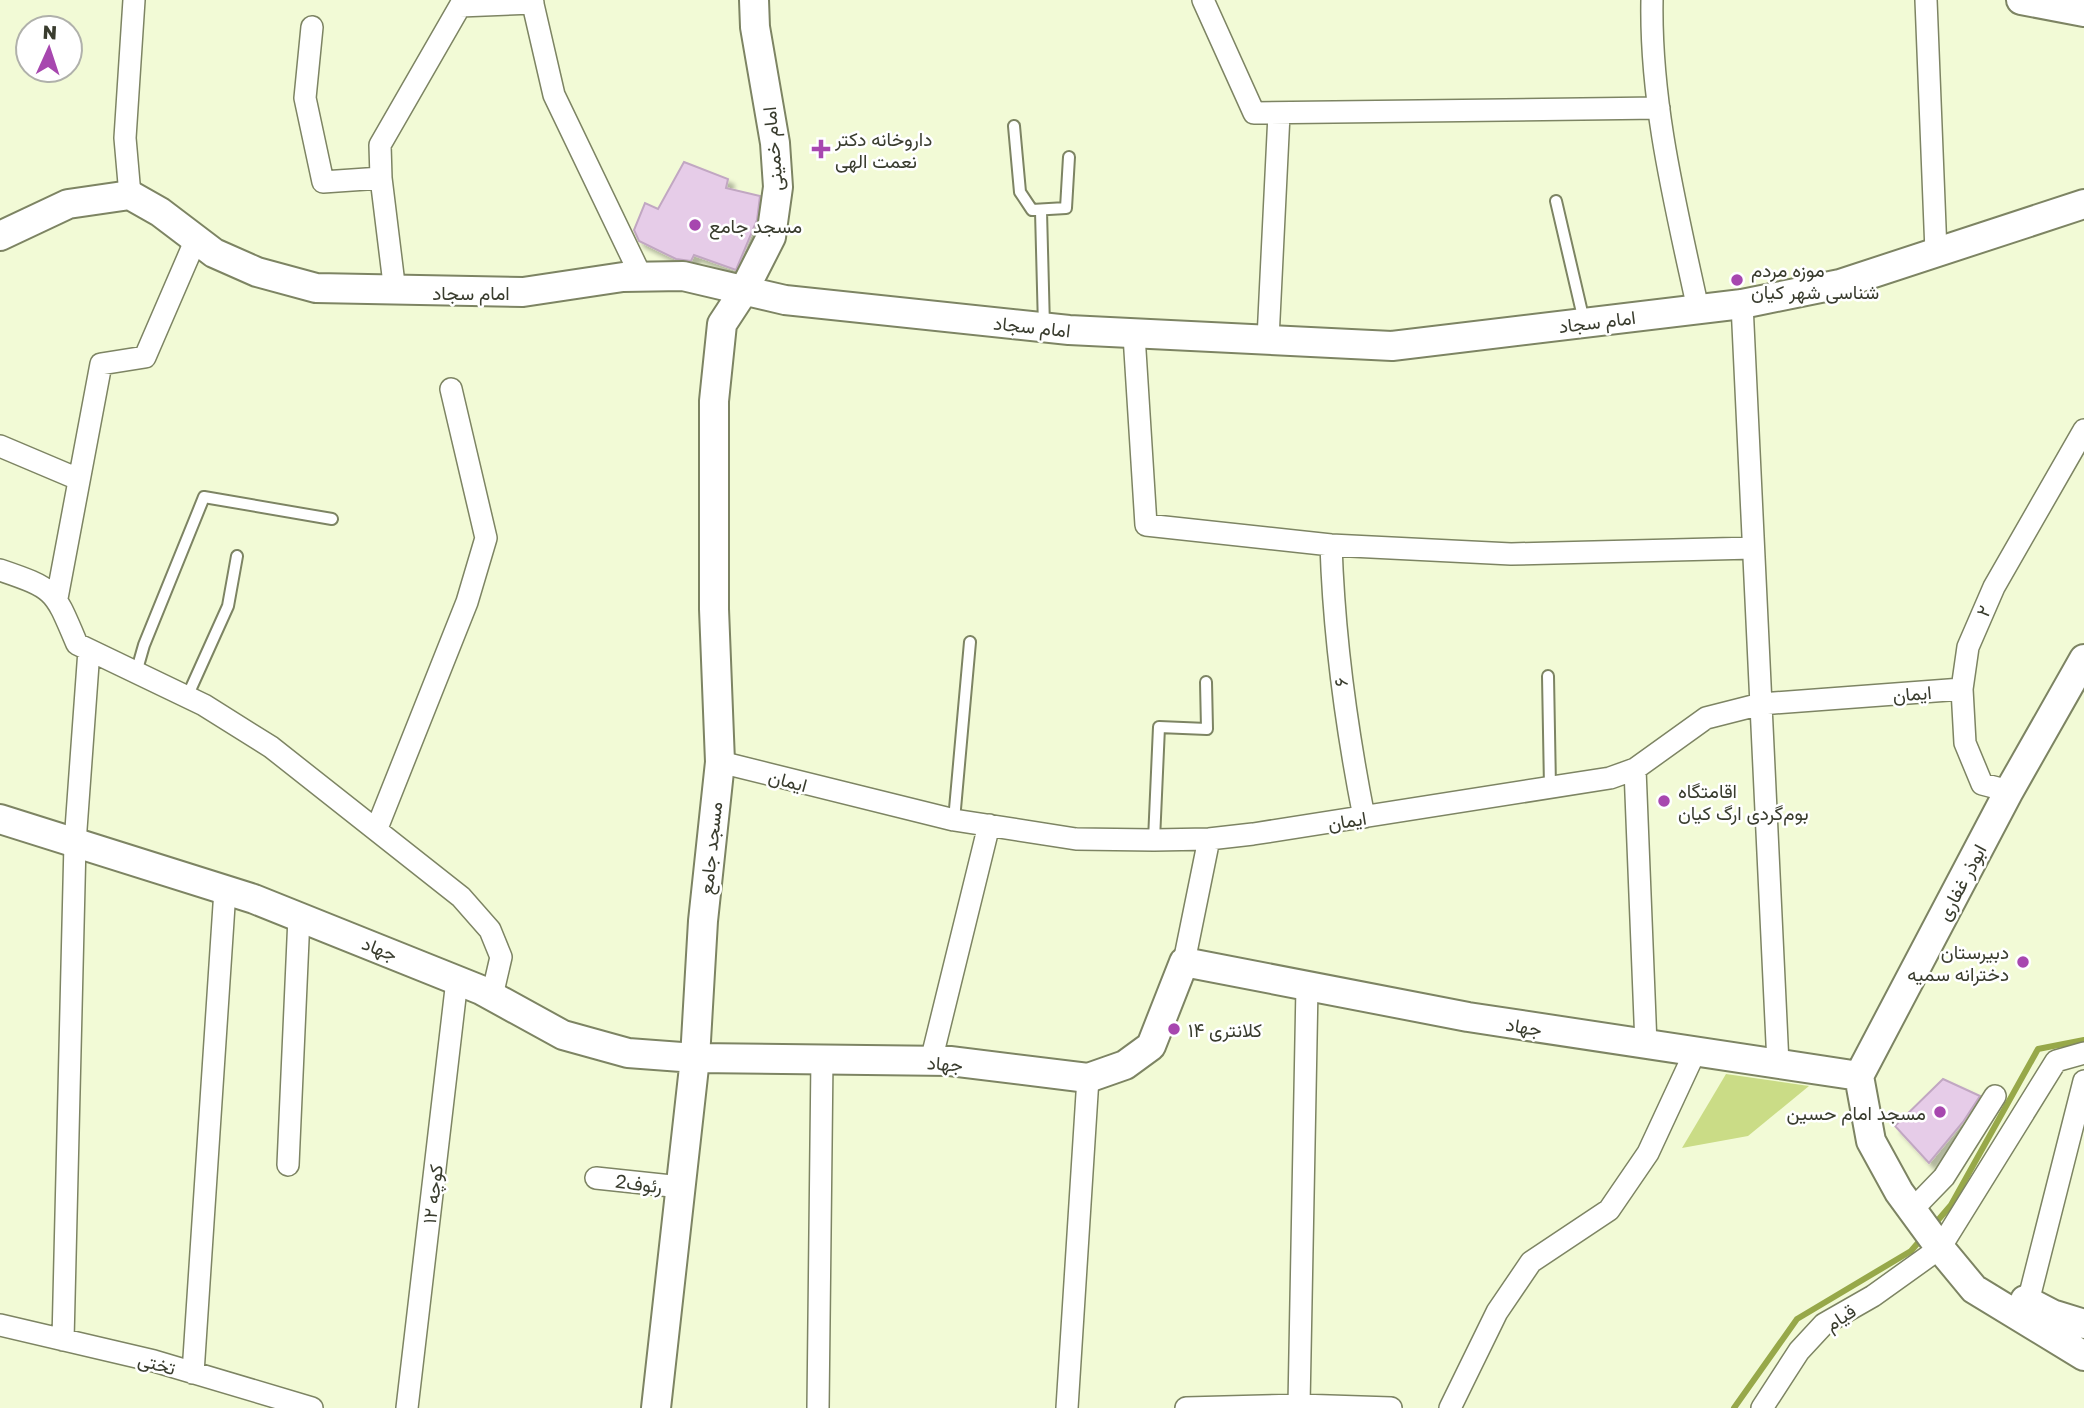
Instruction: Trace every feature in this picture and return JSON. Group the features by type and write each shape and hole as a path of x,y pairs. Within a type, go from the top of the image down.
{"street":[{"path":"0,236 68,204 130,195 125,138 134,0"},
{"name":"امام خمینی","path":"743,292 771,237 778,187 775,143 755,27 754,0"},
{"path":"1203,0 1254,113 1659,108"},
{"path":"1652,0 1651,57 1669,178 1698,309"},
{"path":"1926,0 1936,251"},
{"path":"2021,0 2084,12"},
{"path":"395,292 381,178 380,145 460,6 533,1 554,95 641,276"},
{"path":"312,27 305,98 323,182 381,178"},
{"path":"1268,339 1279,114"},
{"name":"امام سجاد","path":"130,195 160,212 214,253 257,272 316,288 395,292 523,292 641,276 683,276 743,292 851,308 1135,335 1392,346 1742,304 1840,284 2084,204"},
{"path":"57,598 101,364 145,357 196,239"},
{"name":"مسجد جامع","path":"656,1408 695,1058 703,921 720,762 714,610 714,401 722,324 743,292"},
{"path":"1742,304 1778,1064"},
{"path":"1135,335 1146,525 1331,545 1511,554 1754,548"},
{"path":"377,828 467,601 486,538 451,389"},
{"name":"۲","path":"2009,791 1982,784 1965,743 1962,689 1968,647 1994,587 2084,430"},
{"path":"0,446 78,479"},
{"name":"۶","path":"1331,545 1333,623 1344,716 1364,817"},
{"path":"0,570 37,583 57,598 77,644 187,697 271,747 377,828 461,897 490,930 501,957 492,996"},
{"path":"63,1340 75,843 89,650"},
{"name":"ابوذر غفاری","path":"1859,1076 2009,791 2084,659"},
{"name":"ایمان","path":"720,762 954,820 1076,839 1209,839 1610,778 1635,769 1706,718 1761,704 1962,689"},
{"path":"1635,769 1646,1045"},
{"name":"جهاد","path":"0,819 299,916 457,980 563,1035 628,1053 695,1058 931,1061 1088,1078 1125,1065 1151,1046 1184,962 1468,1017 1859,1076"},
{"path":"931,1061 989,825"},
{"path":"1184,962 1209,839"},
{"path":"193,1373 225,890"},
{"path":"288,1165 299,916"},
{"name":"کوچه ۱۲","path":"407,1408 457,980"},
{"path":"1299,1405 1307,987"},
{"path":"1450,1408 1497,1312 1531,1262 1609,1210 1648,1153 1695,1052"},
{"path":"1931,1236 2056,1061 2084,1053"},
{"path":"818,1408 822,1058"},
{"path":"1859,1076 1871,1141 1899,1192 1931,1236 1974,1289 2084,1356"},
{"path":"1067,1408 1088,1078"},
{"path":"2028,1302 2084,1081"},
{"path":"1931,1236 1944,1177 1995,1096"},
{"name":"رئوف2","path":"596,1178 681,1187"},
{"path":"1931,1236 2028,1302 2052,1314 2084,1324"},
{"name":"قیام","path":"1762,1408 1799,1350 1824,1324 1873,1296 1931,1236"},
{"name":"تختی","path":"0,1325 193,1373 312,1408"},
{"path":"1186,1408 1299,1405 1391,1408"}],"lane":[{"path":"1014,126 1020,192 1032,210 1066,208 1069,158"},
{"path":"1556,201 1584,322"},
{"path":"1041,211 1044,327"},
{"path":"136,673 144,645 204,496 331,519"},
{"path":"187,697 228,606 237,556"},
{"path":"954,820 970,642"},
{"path":"1548,676 1550,787"},
{"path":"1154,840 1159,727 1207,730 1206,682"}],"green space":[{"path":"1726,1074 1809,1086 1748,1136 1682,1148"}],"building":[{"name":"مسجد جامع","path":"684,162 728,179 726,188 760,196 757,220 736,270 694,255 691,261 676,259 639,241 634,230 645,203 658,209"},
{"name":"مسجد امام حسین","path":"1943,1079 1980,1096 1963,1122 1929,1163 1895,1126"}],"waterway":[{"path":"1933,1226 1951,1205 2038,1049 2084,1040"},
{"path":"1734,1408 1797,1319 1911,1251 1923,1237"}],"place":[{"name":"داروخانه دکتر نعمت الهی","path":"821,149"},
{"name":"مسجد جامع","path":"695,225"},
{"name":"موزه مردم شناسی شهر کیان","path":"1737,280"},
{"name":"اقامتگاه بوم‌گردی ارگ کیان","path":"1664,801"},
{"name":"دبیرستان دخترانه سمیه","path":"2023,962"},
{"name":"کلانتری ۱۴","path":"1174,1029"},
{"name":"مسجد امام حسین","path":"1940,1112"}]}
